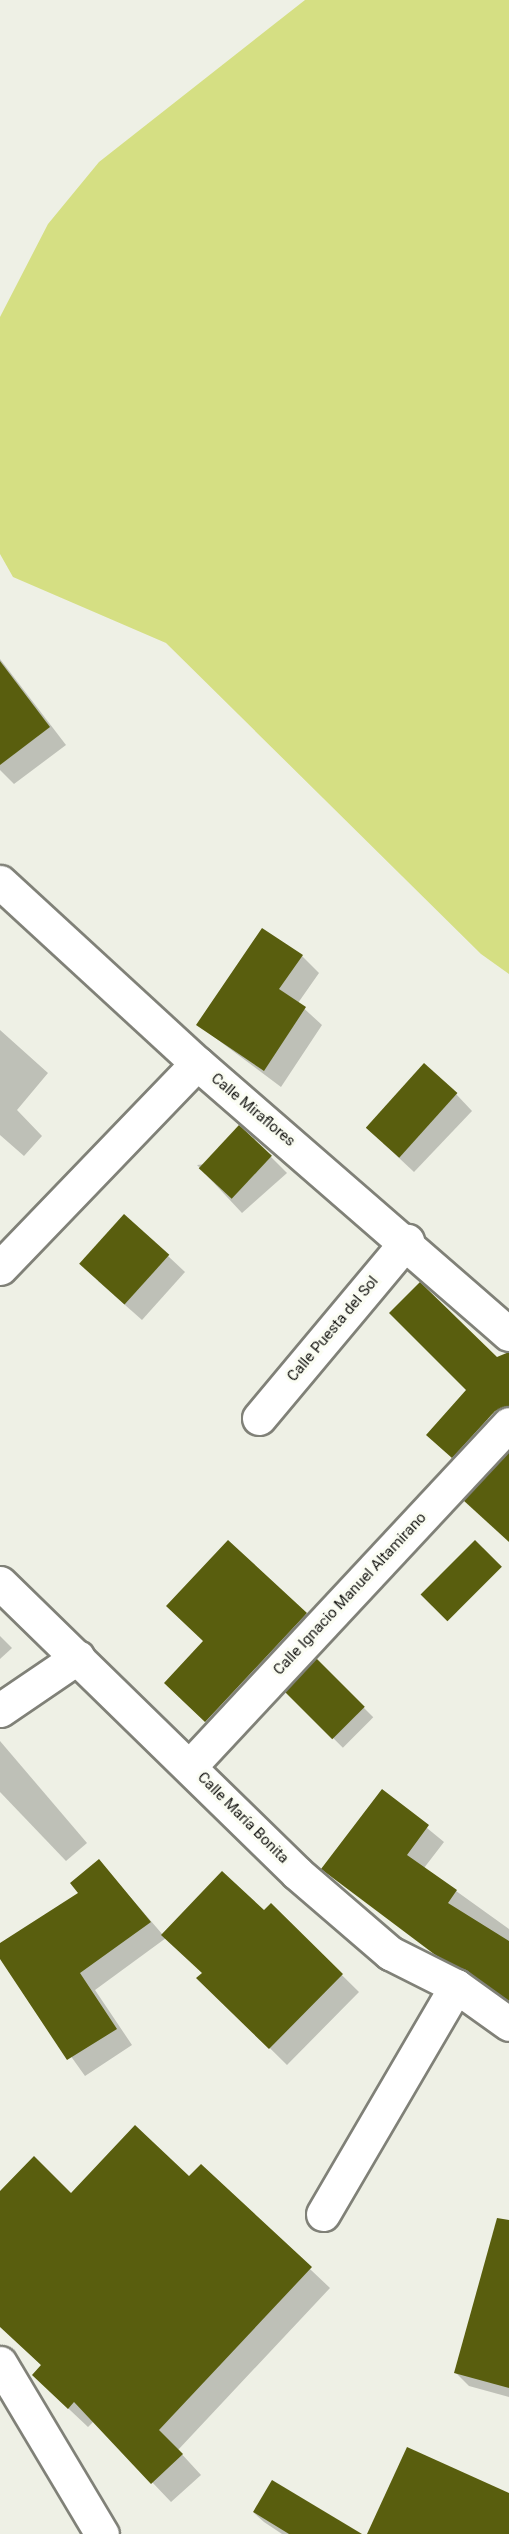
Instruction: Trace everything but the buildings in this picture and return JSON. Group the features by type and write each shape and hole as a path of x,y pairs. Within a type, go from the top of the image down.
{"street":[{"name":"Calle Miraflores","path":"0,882 197,1063 407,1241 509,1334"},
{"path":"0,1268 197,1063"},
{"name":"Calle Puesta del Sol","path":"259,1418 407,1241"},
{"name":"Calle Ignacio Manuel Altamirano","path":"191,1765 509,1424"},
{"name":"Calle María Bonita","path":"0,1582 191,1765 297,1873 390,1953 456,1986 509,2024"},
{"path":"0,1710 78,1657"},
{"path":"323,2214 456,1986"},
{"path":"0,2363 102,2534"}],"green space":[{"path":"305,0 509,0 509,974 481,954 166,643 13,577 0,554 0,317 48,224 99,162"}]}
